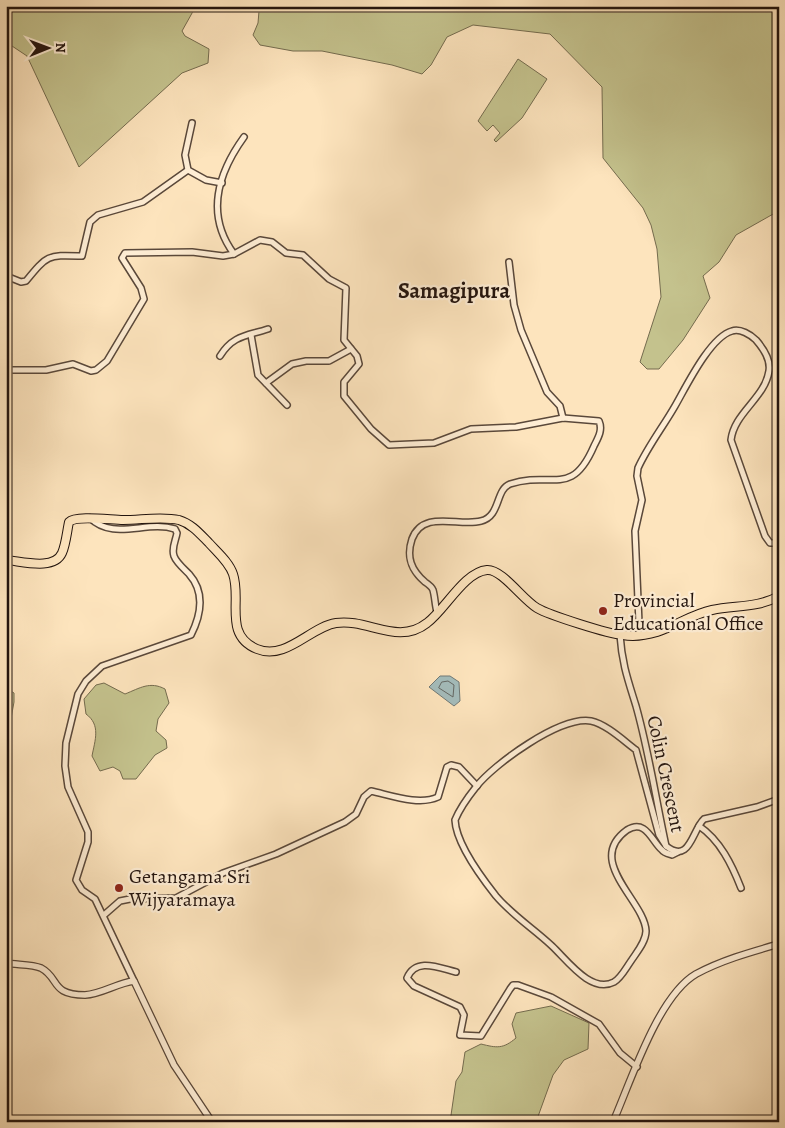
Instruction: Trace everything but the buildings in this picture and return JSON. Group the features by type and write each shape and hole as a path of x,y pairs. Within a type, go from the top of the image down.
{"main road":[{"path":"6,560 52,562 62,554 69,522 78,517 101,520 170,519 191,526 229,567 235,582 235,621 237,631 248,645 267,652 286,648 320,628 339,622 395,633 412,631 430,622 437,612 472,576 485,570 491,570 500,574 523,598 538,609 621,635 655,633 711,610 765,604 779,596"}],"street":[{"path":"192,123 185,155 188,170 206,180 222,183"},
{"path":"234,254 226,244 218,224 217,198 232,154 244,137"},
{"path":"6,276 21,282 26,281 44,259 61,254 82,256 90,222 98,216 143,202 188,170"},
{"path":"6,370 46,370 72,364 91,371 96,370 107,361 144,299 141,288 122,258 125,254 192,252 223,256 234,254 260,240 272,242 286,253 303,255 328,279 345,286 344,340 358,356 359,364 344,382 344,396 371,429 389,445 434,443 471,429 516,427 562,418 595,420 601,426 589,459 579,473 567,480 535,479 507,485 502,490 492,514 483,521 427,523 418,529 412,538 409,555 412,568 433,589 437,612"},
{"path":"509,262 514,305 520,330 537,363 547,392 560,406 562,418"},
{"path":"220,356 225,348 241,335 251,335 268,329"},
{"path":"621,635 622,630 635,626 638,620 635,531 642,500 637,476 638,468 693,372 718,341 731,331 738,330 753,338 763,348 768,360 769,370 764,388 734,426 731,440 765,536 770,543 779,543"},
{"path":"251,335 258,374 287,405"},
{"path":"266,382 292,364 306,361 328,361 351,349"},
{"path":"90,518 111,530 165,526 175,529 177,533 174,556 198,584 200,593 198,622 191,636 102,666 86,681 78,694 66,743 64,766 68,787 88,832 88,842 76,880 82,890 95,899 104,915 174,1065 212,1122"},
{"name":"Colin Crescent","path":"621,635 626,681 636,706 666,846 678,852 690,845 704,819 757,807 779,799"},
{"path":"666,846 659,835 636,750 592,721 572,723 556,729 515,753 477,786 455,820 458,838 485,882 504,906 543,937 586,978 597,984 605,985 614,982 621,975 642,944 646,932 643,919 620,884 615,870 612,853 616,843 628,830 641,828 648,831 662,851 672,855 678,852"},
{"path":"104,915 120,901 176,898 223,873 276,854 345,822 356,814 364,796 371,791 411,799 432,800 438,797 446,767 451,765 459,767 477,786"},
{"path":"699,826 709,832 722,848 742,888"},
{"path":"613,1122 663,1009 674,993 695,974 742,955 779,944"},
{"path":"6,964 39,967 45,971 58,988 71,994 96,993 134,981"},
{"path":"456,972 424,964 410,971 407,978 414,986 460,1007 464,1015 460,1035 481,1036 510,989 513,985 518,985 551,996 599,1024 620,1053 637,1067"}],"shaded area":[{"path":"6,6 196,6 182,31 185,36 209,49 208,63 182,73 79,167 27,56 6,42"},
{"path":"254,6 779,6 779,156 775,173 775,213 736,235 719,262 703,276 710,298 683,340 659,369 647,369 640,362 661,297 657,249 651,225 643,208 603,158 602,87 550,34 473,25 447,37 431,65 422,74 392,65 322,51 293,51 260,45 253,35 258,23 259,11"},
{"path":"518,59 547,79 522,118 496,142 494,140 500,133 493,125 487,131 478,121"},
{"path":"104,683 125,694 150,685 165,689 169,703 158,719 156,731 166,740 167,748 155,755 136,779 123,779 120,771 113,767 100,771 92,756 96,733 94,723 86,714 84,699 96,685"},
{"path":"6,688 14,693 14,702 6,746"},
{"path":"551,1006 589,1023 588,1049 564,1060 553,1075 536,1122 450,1122 456,1081 462,1072 465,1052 481,1044 496,1047 507,1044 516,1038 512,1024 516,1013"}],"water":[{"path":"440,676 450,676 459,682 460,701 454,706 429,687"}],"place":[{"name":"Provincial Educational Office","path":"603,611"},
{"name":"Getangama Sri Wijyaramaya","path":"119,888"}],"district":[{"name":"Samagipura","path":"454,291"}]}
